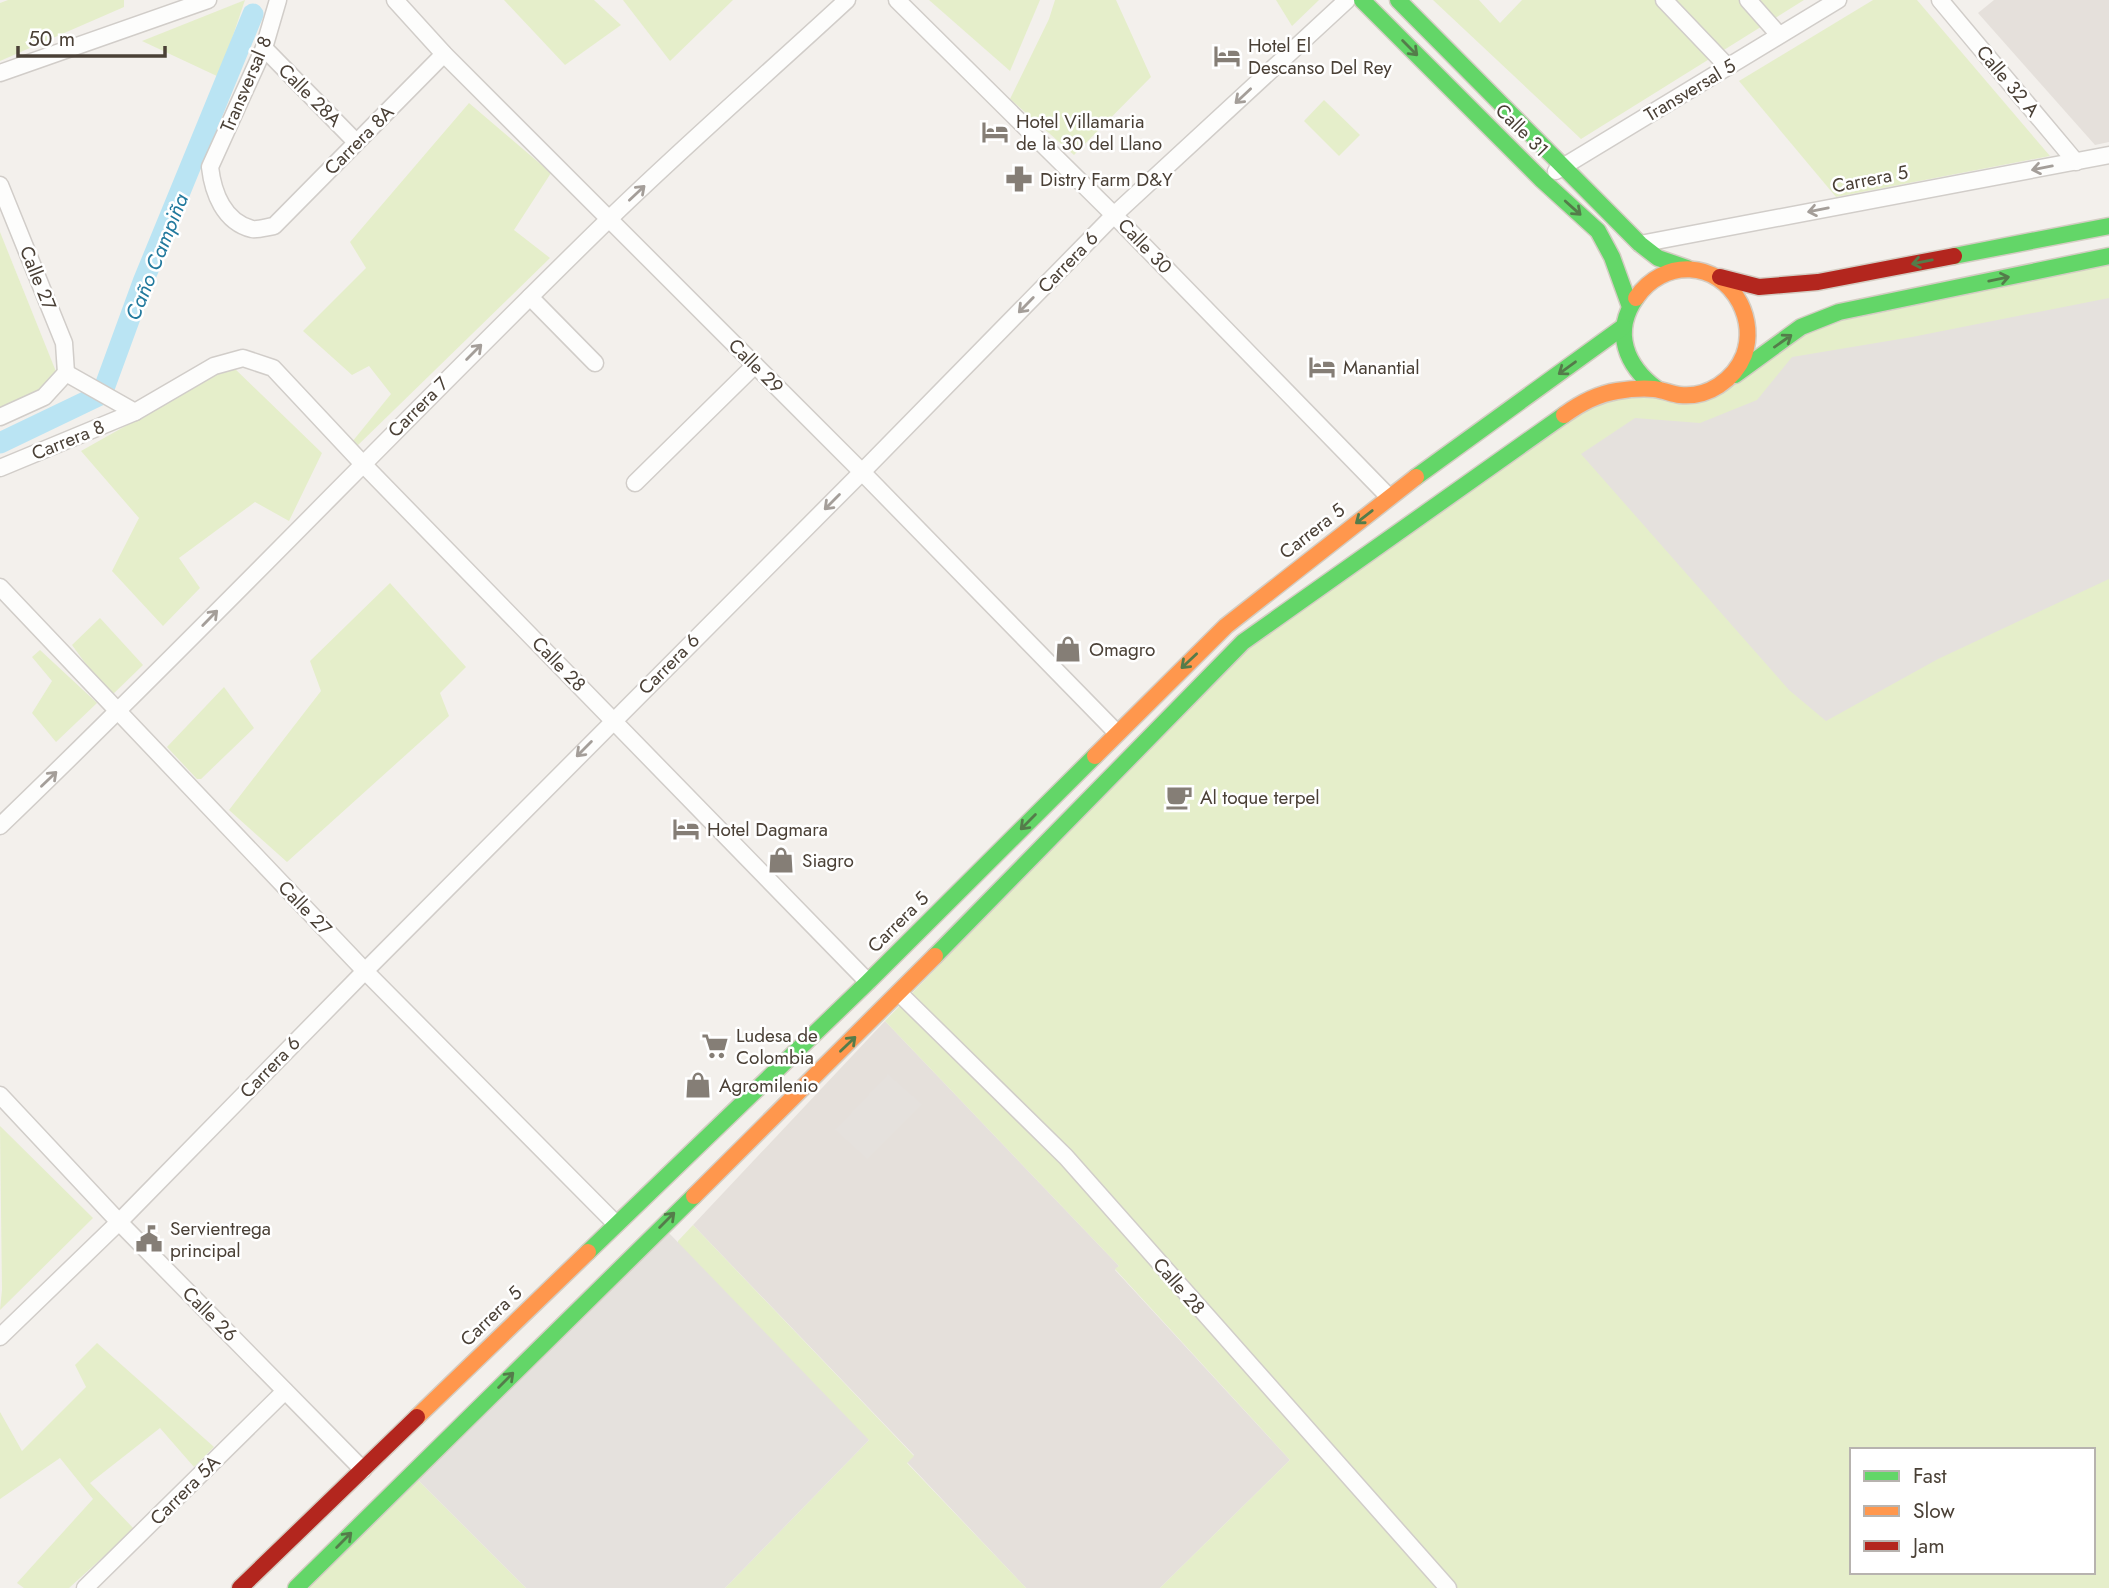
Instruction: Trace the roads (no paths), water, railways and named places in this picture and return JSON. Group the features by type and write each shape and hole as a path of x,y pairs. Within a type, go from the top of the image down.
{"main road":[{"name":"Calle 31","path":"1362,0 1542,180 1598,231 1612,257 1629,303"},
{"name":"Calle 31","path":"1398,0 1640,244 1658,258 1690,269"},
{"path":"1657,389 1638,374 1625,352 1623,327 1629,303 1644,284 1665,272 1690,269 1759,287 1818,282 2109,226"},
{"path":"296,1588 899,993 1243,642 1576,407 1611,392 1657,389 1681,396 1705,393 1801,327 1839,312 2109,256"},
{"path":"1714,275 1733,291 1746,312 1749,337 1742,361 1727,380"},
{"name":"Carrera 5","path":"240,1588 868,982 1226,626 1389,497 1623,327"}],"street":[{"path":"0,74 208,0"},
{"name":"Transversal 8","path":"274,226 254,230 230,219 213,188 210,167 264,48 278,0"},
{"name":"Calle 29","path":"395,0 444,54 862,472 1117,733"},
{"name":"Carrera 7","path":"0,826 118,713 362,463 530,297 610,219 847,0"},
{"name":"Calle 30","path":"897,0 1114,215 1389,497"},
{"name":"Carrera 6","path":"0,1338 119,1222 1114,215 1347,0"},
{"path":"1664,0 1728,66"},
{"path":"1748,0 1779,35"},
{"name":"Transversal 5","path":"1542,180 1838,0"},
{"name":"Calle 32 A","path":"1940,0 2076,162"},
{"name":"Calle 28A","path":"264,48 356,142"},
{"name":"Carrera 8A","path":"274,226 444,54"},
{"name":"Carrera 5","path":"1640,244 2109,155"},
{"name":"Calle 27","path":"0,185 64,343 66,373"},
{"path":"530,297 595,363"},
{"name":"Carrera 8","path":"0,468 135,412 214,366 243,358"},
{"name":"Calle 28","path":"243,358 273,368 362,463 868,982"},
{"path":"635,483 755,365"},
{"path":"0,417 44,397 66,373"},
{"name":"Carrera 8","path":"66,373 135,412"},
{"name":"Calle 27","path":"0,587 365,971 616,1224"},
{"name":"Calle 28","path":"899,993 1066,1157 1448,1588"},
{"name":"Calle 26","path":"0,1095 119,1222 363,1471"},
{"name":"Carrera 5A","path":"85,1588 285,1391"}],"waterway":[{"name":"Caño Campiña","path":"0,443 102,394 143,282 253,14"}],"place":[{"name":"Hotel El Descanso Del Rey","path":"1227,56"},
{"name":"Hotel Villamaria de la 30 del Llano","path":"995,132"},
{"name":"Distry Farm D&Y","path":"1019,179"},
{"name":"Manantial","path":"1322,367"},
{"name":"Omagro","path":"1068,649"},
{"name":"Al toque terpel","path":"1179,797"},
{"name":"Hotel Dagmara","path":"686,829"},
{"name":"Siagro","path":"781,860"},
{"name":"Ludesa de Colombia","path":"715,1046"},
{"name":"Agromilenio","path":"698,1085"},
{"name":"Servientrega principal","path":"149,1239"}]}
